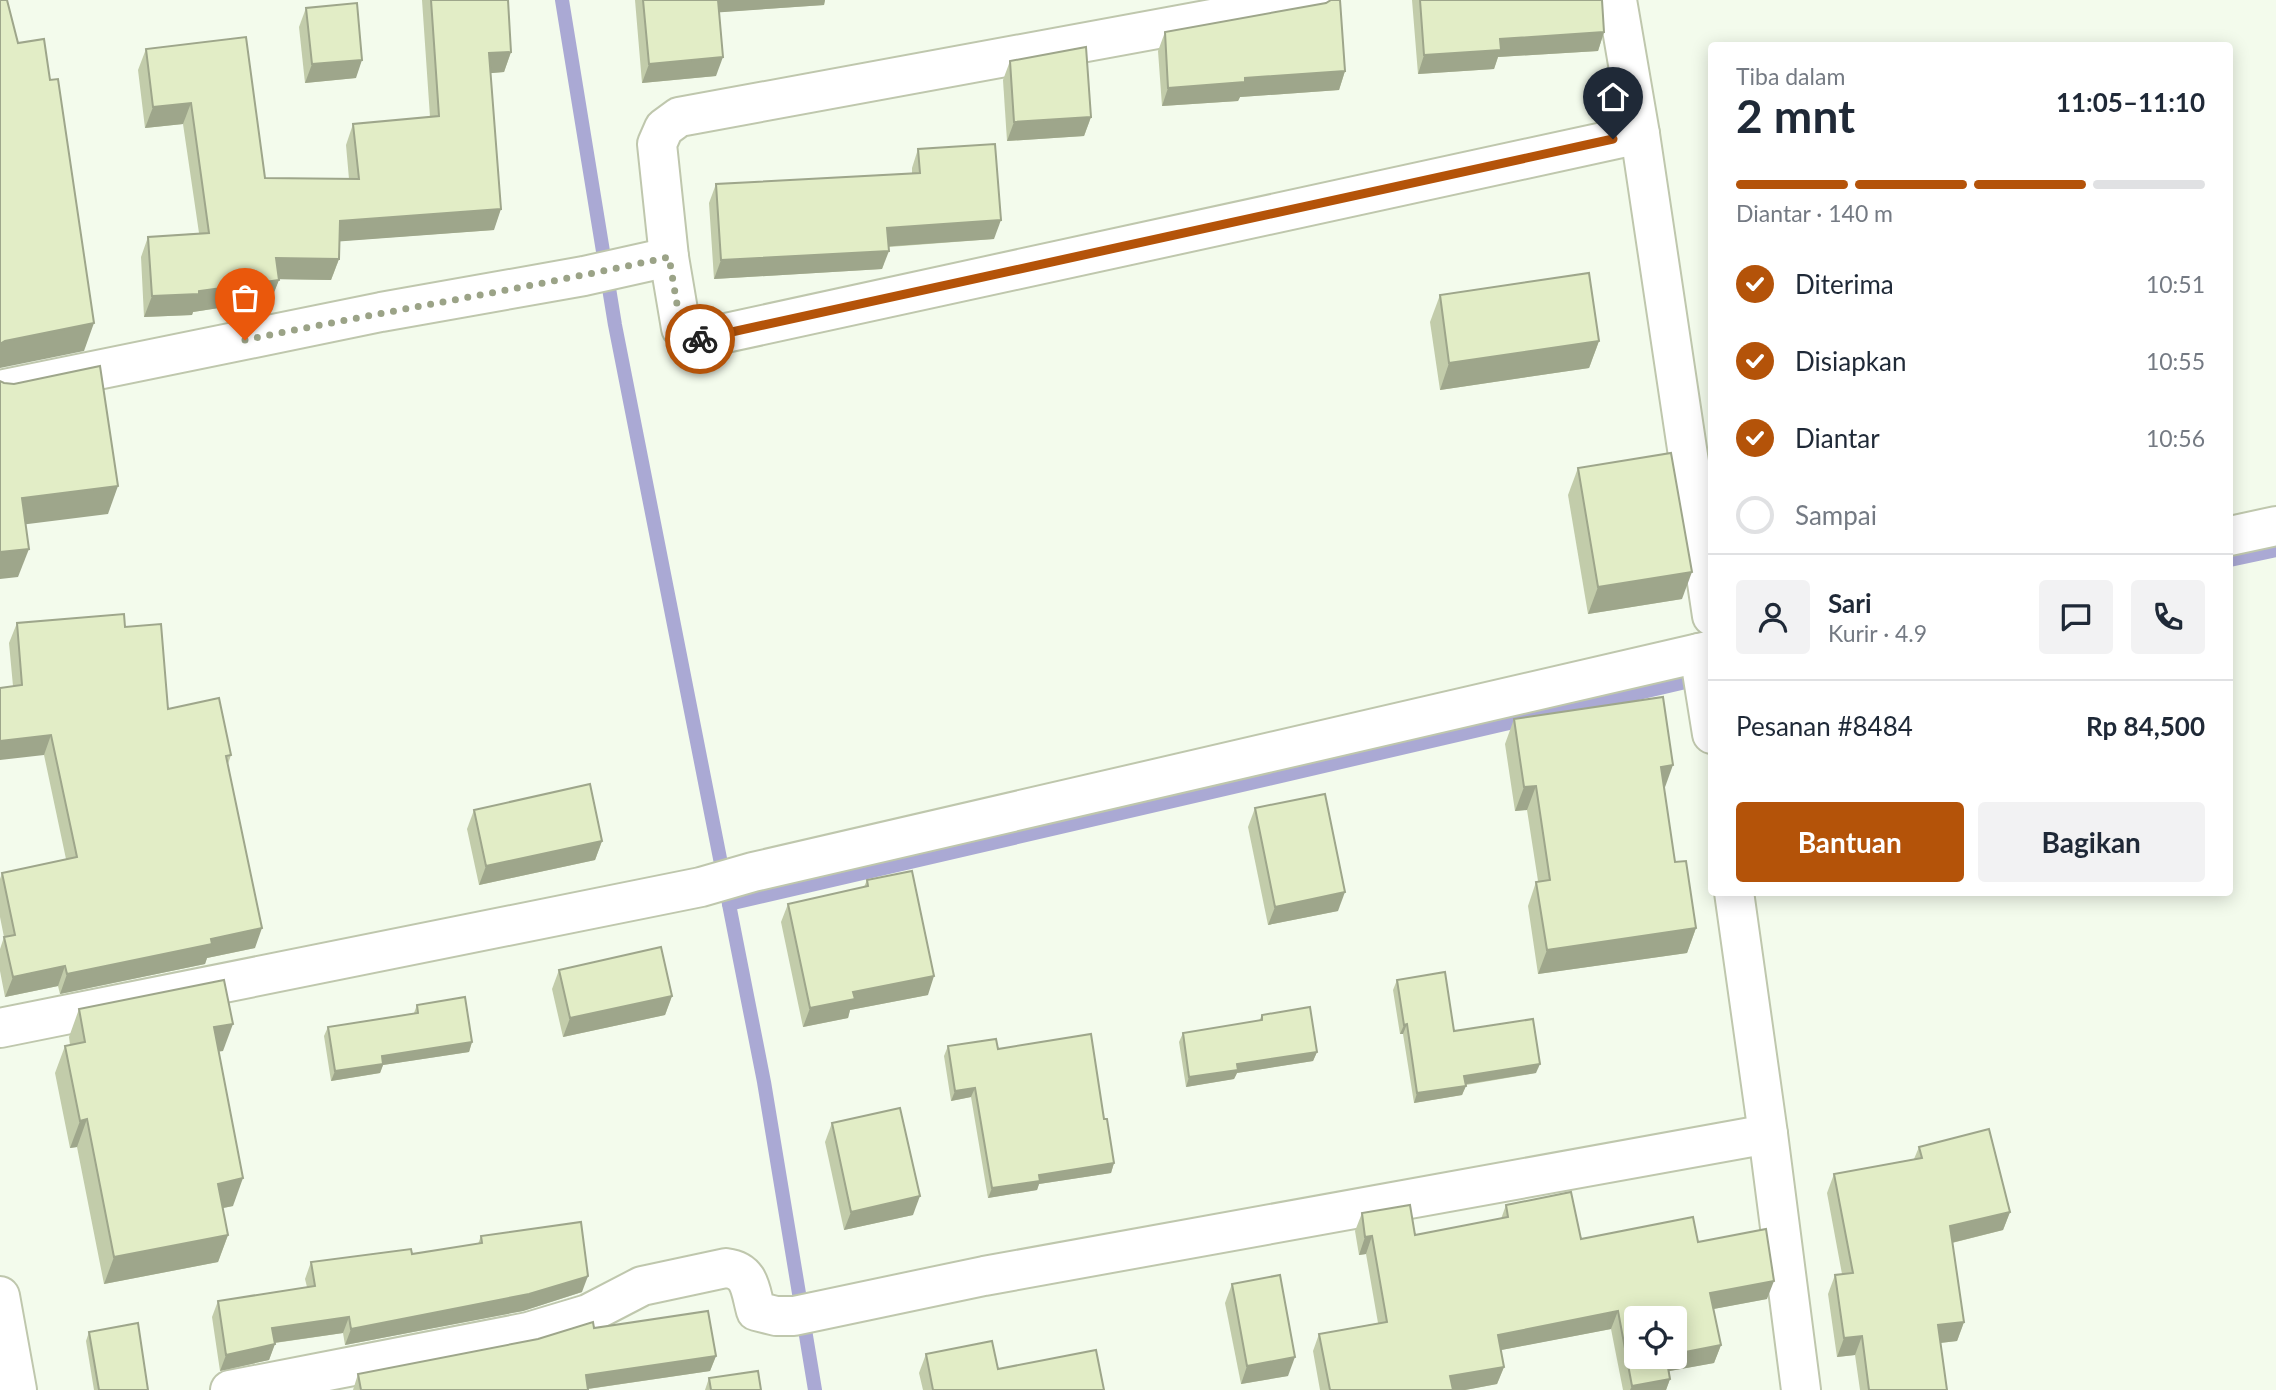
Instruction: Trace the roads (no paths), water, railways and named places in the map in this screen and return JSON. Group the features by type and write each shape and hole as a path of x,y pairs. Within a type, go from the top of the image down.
{"street":[{"path":"1315,0 679,117 664,128 657,144 669,257 681,328 698,339 1640,134"},
{"path":"1617,0 1640,134 1708,589"},
{"path":"0,390 669,257"},
{"path":"2233,535 2276,526"},
{"path":"0,1028 701,887 753,872 1704,665 1708,700"},
{"path":"1735,896 1801,1390"},
{"path":"230,1390 528,1332 588,1314 642,1286 726,1268 738,1270 746,1277 756,1311 776,1317 803,1314 984,1276 1768,1134"},
{"path":"1,1308 17,1390"}],"waterway":[{"path":"562,0 615,325 764,1082 815,1390"},
{"path":"2233,559 2276,550"},
{"path":"729,904 1703,678"}]}
